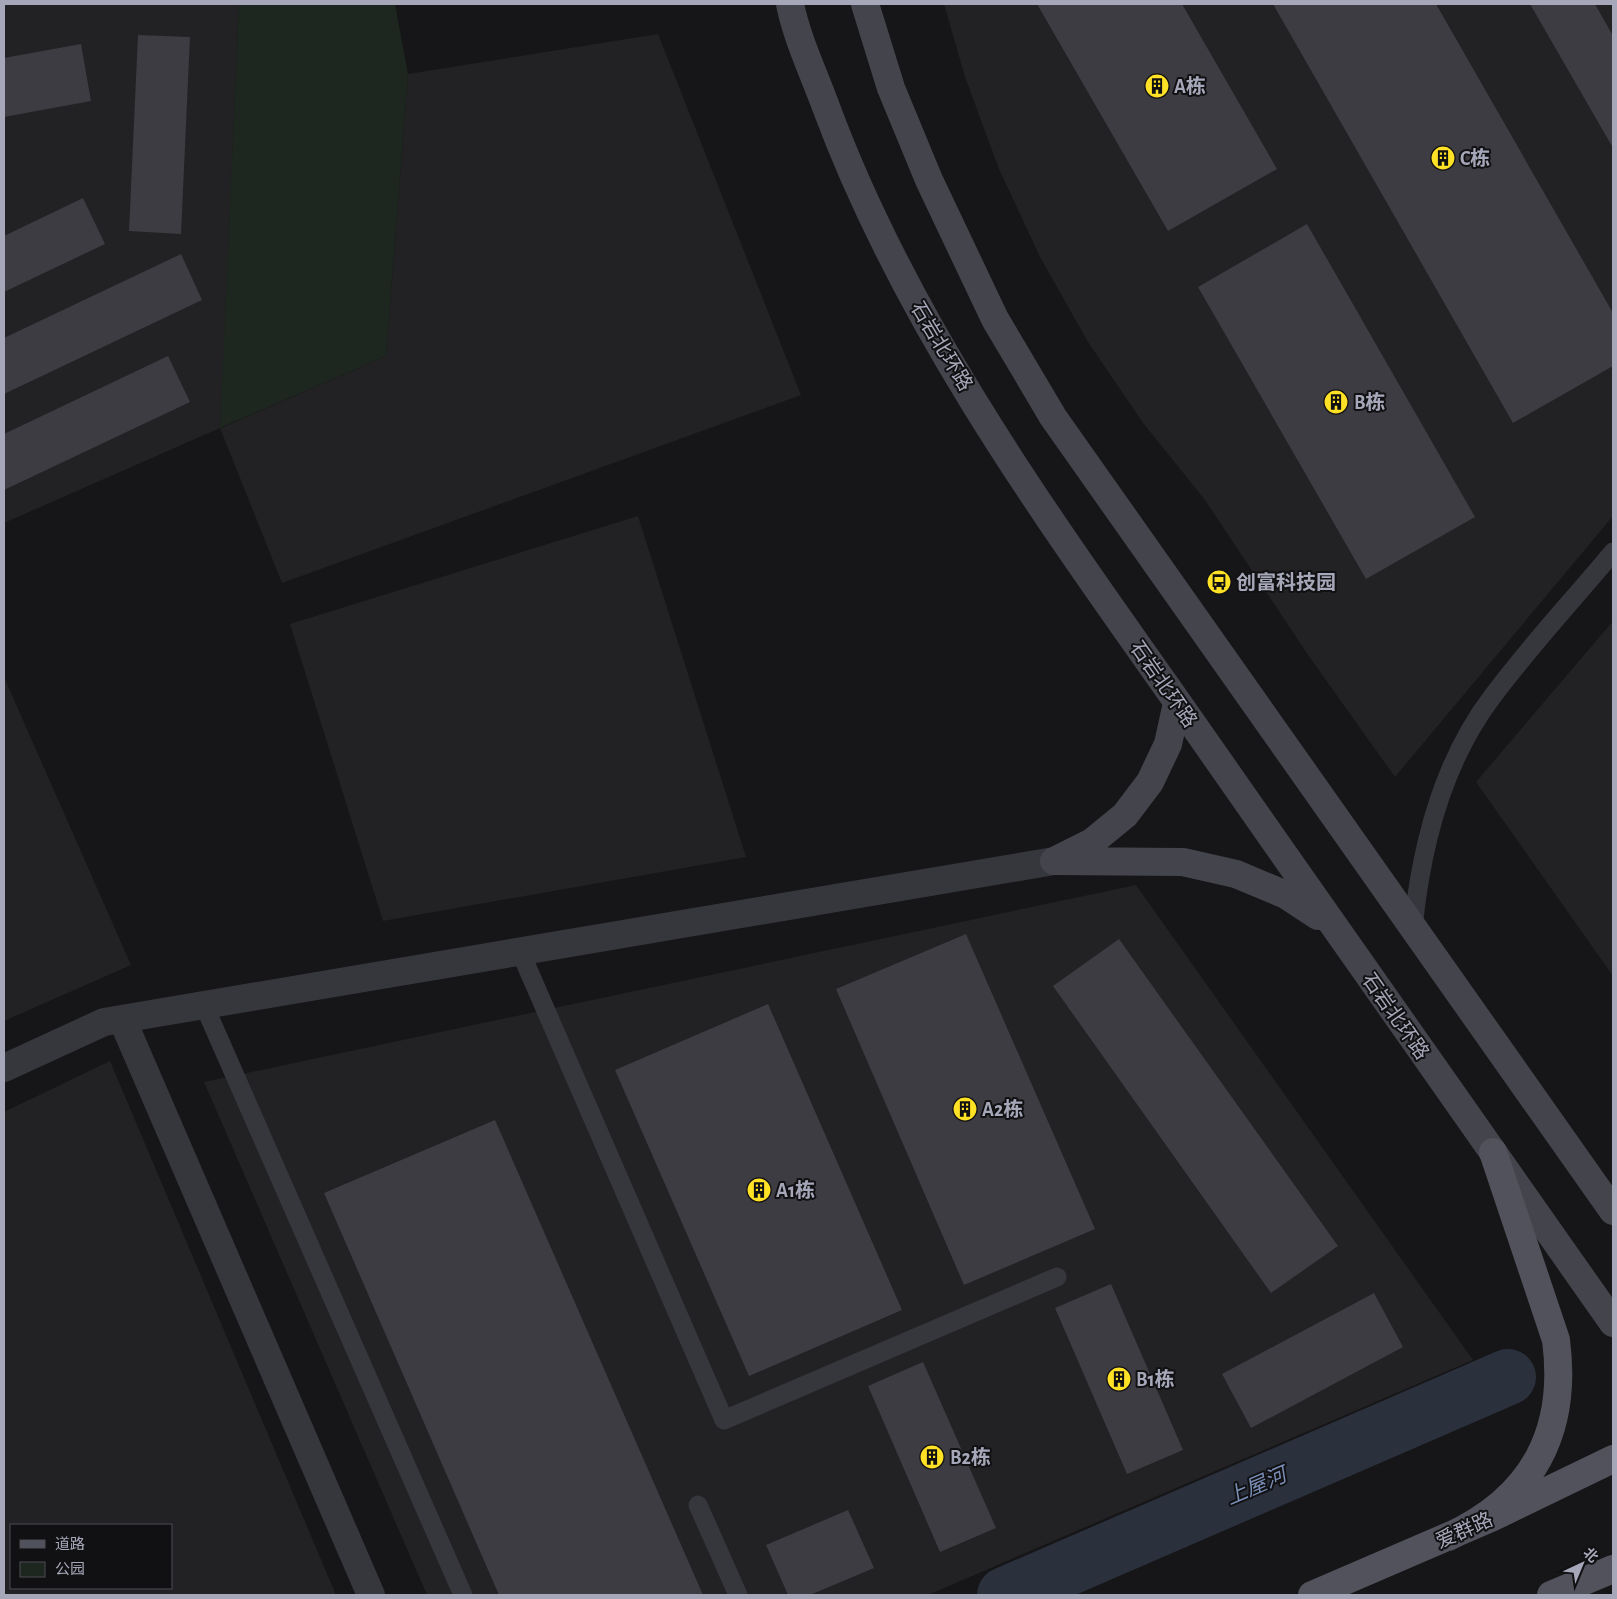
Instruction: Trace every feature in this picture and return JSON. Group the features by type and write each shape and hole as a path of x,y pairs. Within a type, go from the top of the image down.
{"main road":[{"name":"石岩北环路","path":"790,4 847,164 920,312 1057,528 1332,925 1613,1323"},
{"path":"865,4 891,88 929,180 995,319 1054,417 1613,1211"},
{"path":"1054,861 1092,842 1124,815 1150,782 1168,744 1177,703"},
{"path":"1054,861 1183,862 1236,874 1286,895 1332,925"},
{"path":"1448,1537 1473,1526 1495,1511 1526,1477 1545,1446 1554,1421 1559,1394 1556,1340 1493,1152"},
{"name":"爱群路","path":"1312,1595 1448,1537 1613,1459"},
{"path":"1551,1595 1613,1569"},
{"path":"1568,1595 1613,1591"}],"street":[{"path":"4,1068 104,1022 122,1018 1054,861"},
{"path":"122,1018 371,1595"}],"lane":[{"path":"1412,928 1424,849 1435,811 1469,734 1491,698 1613,552"},
{"path":"520,951 724,1420 1057,1277"},
{"path":"204,1005 463,1595"},
{"path":"698,1505 738,1595"}],"shaded area":[{"path":"4,4 239,4 221,428 386,356 408,74 658,34 801,395 282,583 220,428 4,523"},
{"path":"944,4 1613,4 1613,516 1395,777 1308,655 1205,500 1143,423 1088,342 1040,257 999,169 965,77"},
{"path":"638,516 746,857 383,921 290,624"},
{"path":"1613,621 1613,976 1476,782"},
{"path":"4,677 131,965 4,1021"},
{"path":"1136,885 1473,1360 928,1595 427,1595 204,1082"},
{"path":"110,1061 336,1595 4,1595 4,1112"}],"green space":[{"path":"239,4 395,4 408,74 386,356 220,428"}],"building":[{"name":"A栋","path":"1037,4 1182,4 1277,169 1168,231"},
{"name":"C栋","path":"1273,4 1436,4 1613,313 1613,366 1513,423"},
{"path":"1530,4 1595,4 1613,36 1613,148"},
{"path":"138,35 190,37 181,234 129,231"},
{"path":"81,44 91,101 4,117 4,58"},
{"path":"83,198 105,244 4,292 4,236"},
{"name":"B栋","path":"1307,224 1475,517 1366,579 1198,287"},
{"path":"181,254 202,300 4,394 4,338"},
{"path":"168,356 190,402 4,490 4,434"},
{"name":"A2栋","path":"966,934 1095,1229 964,1285 836,989"},
{"path":"1119,939 1338,1246 1271,1293 1053,986"},
{"name":"A1栋","path":"768,1004 902,1310 749,1376 615,1070"},
{"path":"495,1120 703,1595 499,1595 324,1193"},
{"name":"B1栋","path":"1111,1284 1183,1450 1127,1474 1055,1308"},
{"path":"1374,1293 1403,1347 1251,1428 1222,1374"},
{"name":"B2栋","path":"923,1362 996,1528 940,1552 868,1386"},
{"path":"848,1510 874,1568 810,1595 788,1595 766,1545"}],"waterway":[{"name":"上屋河","path":"1005,1595 1508,1377"}],"place":[{"name":"A栋","path":"1157,86"},
{"name":"C栋","path":"1443,158"},
{"name":"B栋","path":"1336,402"},
{"name":"创富科技园","path":"1219,582"},
{"name":"A2栋","path":"965,1109"},
{"name":"A1栋","path":"759,1190"},
{"name":"B1栋","path":"1119,1379"},
{"name":"B2栋","path":"932,1457"}]}
